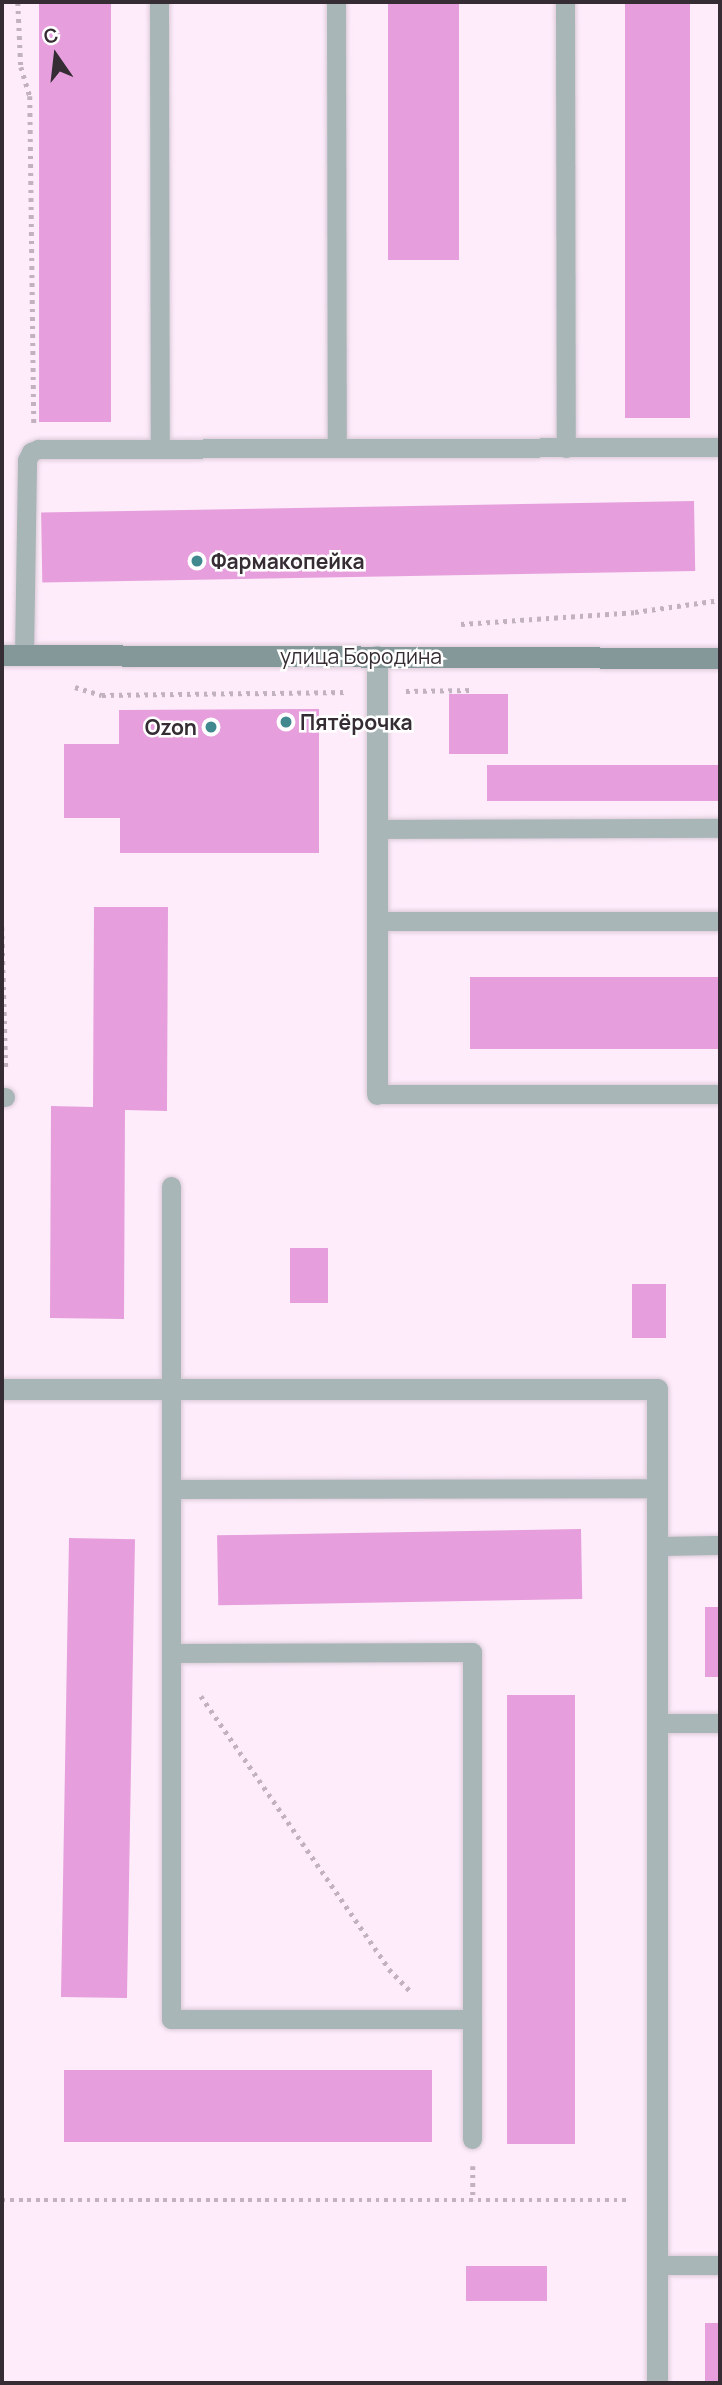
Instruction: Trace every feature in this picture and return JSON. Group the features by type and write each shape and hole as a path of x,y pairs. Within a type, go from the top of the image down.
{"street":[{"name":"улица Бородина","path":"2,655 720,659"},
{"path":"377,656 377,1094"},
{"path":"2,1390 657,1389 657,2383"}],"lane":[{"path":"159,2 160,448"},
{"path":"336,2 337,448"},
{"path":"565,2 566,447"},
{"path":"24,655 27,460 34,451 160,448 720,447"},
{"path":"377,829 720,828"},
{"path":"377,921 720,921"},
{"path":"377,1094 720,1094"},
{"path":"171,1186 171,2019 472,2019"},
{"path":"171,1489 657,1488"},
{"path":"657,1546 720,1545"},
{"path":"171,1653 472,1652 472,2139"},
{"path":"657,1723 720,1723"},
{"path":"657,2265 720,2265"}],"path":[{"path":"18,2 21,67 30,96 34,451"},
{"path":"2,927 3,1097"},
{"path":"171,1653 389,1969 438,2019"},
{"path":"2,2200 657,2200"}],"building":[{"path":"39,2 111,2 111,422 39,422"},
{"path":"388,2 459,2 459,260 388,260"},
{"path":"625,2 690,2 690,418 625,418"},
{"path":"694,501 695,571 42,582 41,512"},
{"path":"449,694 508,694 508,754 449,754"},
{"path":"319,709 319,853 120,853 120,818 64,818 64,744 119,744 119,710"},
{"path":"487,765 720,765 720,801 487,801"},
{"path":"94,907 168,907 167,1111 125,1110 124,1319 50,1318 51,1106 93,1107"},
{"path":"470,977 720,977 720,1049 470,1049"},
{"path":"290,1248 328,1248 328,1303 290,1303"},
{"path":"632,1284 666,1284 666,1338 632,1338"},
{"path":"581,1529 582,1599 218,1605 217,1535"},
{"path":"69,1538 135,1539 127,1998 61,1997"},
{"path":"705,1607 720,1607 720,1677 705,1677"},
{"path":"507,1695 575,1695 575,2144 507,2144"},
{"path":"64,2070 432,2070 432,2142 64,2142"},
{"path":"466,2266 547,2266 547,2301 466,2301"},
{"path":"705,2323 720,2323 720,2383 705,2383"}],"place":[{"name":"Фармакопейка","path":"197,561"},
{"name":"Пятёрочка","path":"286,722"},
{"name":"Ozon","path":"211,727"}]}
